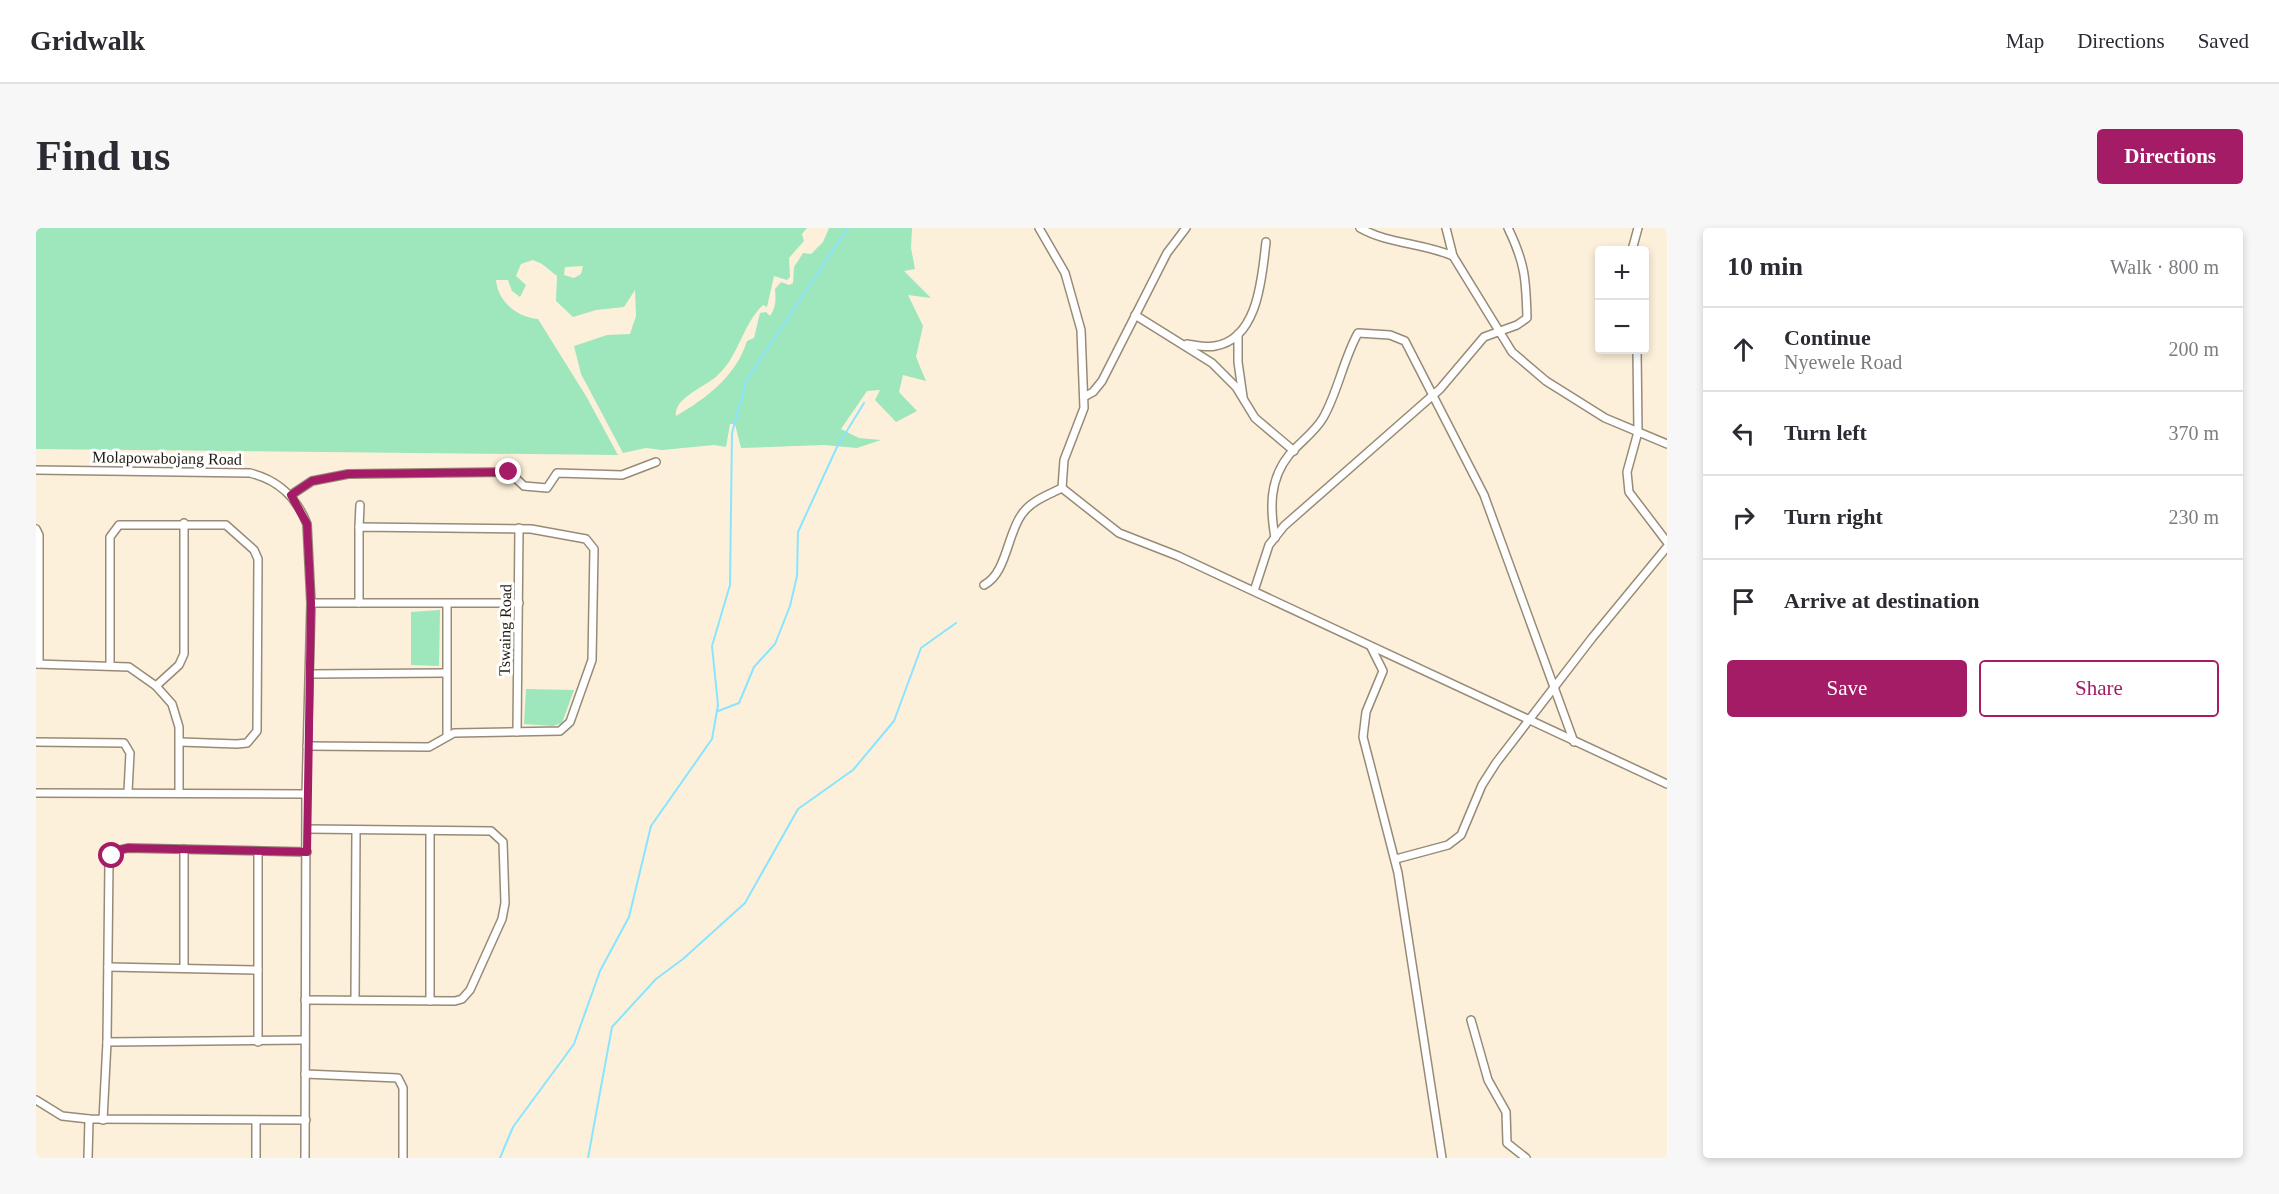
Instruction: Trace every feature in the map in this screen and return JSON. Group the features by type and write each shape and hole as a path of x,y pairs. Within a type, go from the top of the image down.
{"street":[{"path":"1039,228 1065,273 1079,319 1084,408 1064,460 1062,488"},
{"path":"1084,397 1094,392 1102,381 1167,253 1186,228"},
{"path":"1360,228 1395,241 1426,246 1454,256"},
{"path":"1446,228 1454,256 1512,352 1546,381 1605,418 1667,444"},
{"path":"1254,591 1269,545 1275,538 1390,430 1433,395 1484,337 1499,333 1527,318 1526,274 1508,228"},
{"path":"1633,246 1638,228"},
{"path":"1184,344 1216,346 1238,334 1252,315 1260,291 1266,242"},
{"path":"1135,315 1212,363 1236,387 1255,418 1294,451"},
{"path":"1275,538 1271,514 1271,493 1289,456 1310,436 1323,417 1358,333 1390,335 1405,341 1484,495 1574,742"},
{"path":"1238,334 1238,362 1244,399"},
{"path":"1637,354 1638,432 1627,472 1629,492 1667,542"},
{"path":"305,1158 306,794 311,603 307,524 291,495 312,481 348,474 509,472 524,486 547,488 557,473 622,475 656,462"},
{"name":"Molapowabojang Road","path":"36,470 250,473 279,485 291,495"},
{"path":"984,585 995,576 1012,529 1023,513 1034,503 1062,488"},
{"path":"1062,488 1119,533 1178,556 1667,784"},
{"path":"359,603 360,505"},
{"path":"156,686 179,665 183,654 184,523"},
{"path":"110,664 110,537 114,530 125,524 184,523 230,526 256,554 259,722 257,731 247,743 180,742"},
{"path":"307,746 429,747 437,744 447,735 557,733 570,722 592,660 594,553 586,539 519,528 359,526"},
{"name":"Tswaing Road","path":"517,732 519,528"},
{"path":"36,529 39,535 37,664 110,664 134,668 156,686 176,712 180,742 179,792"},
{"path":"1396,858 1448,845 1461,835 1482,785 1592,638 1667,547"},
{"path":"311,603 519,603"},
{"path":"447,604 447,735"},
{"path":"1370,646 1383,671 1366,712 1363,737 1396,858 1442,1158"},
{"path":"310,674 446,673"},
{"path":"36,741 124,743 130,753 129,792"},
{"path":"36,793 306,794"},
{"path":"305,1000 455,1001 467,994 496,936 505,903 504,849 501,837 491,831 307,829"},
{"path":"355,1000 356,831"},
{"path":"430,832 430,1001"},
{"path":"103,1120 107,1042 109,862 115,851 128,848 307,852"},
{"path":"184,849 184,968"},
{"path":"258,852 258,1042"},
{"path":"108,967 258,970"},
{"path":"1471,1020 1488,1080 1506,1112 1507,1143 1526,1158"},
{"path":"107,1042 305,1040"},
{"path":"305,1074 398,1078 403,1088 403,1158"},
{"path":"36,1100 62,1116 89,1119 306,1120"},
{"path":"88,1158 89,1119"},
{"path":"256,1120 256,1158"}],"green space":[{"path":"36,228 807,228 802,234 804,241 789,258 790,277 787,280 774,276 767,307 763,305 756,313 731,359 718,375 685,398 676,410 676,416 699,402 728,375 736,365 747,341 754,338 760,313 766,312 770,316 772,313 775,289 781,282 789,285 793,283 794,267 803,253 811,254 823,242 829,228 912,228 911,248 915,269 904,271 931,298 908,295 923,326 916,357 926,381 903,375 899,392 917,411 896,422 875,400 880,390 867,391 841,429 859,438 881,440 857,448 824,445 741,448 735,424 730,424 726,447 714,445 662,450 646,448 623,453 581,374 574,346 607,335 630,334 636,316 635,290 624,307 596,310 573,317 556,301 557,276 533,260 521,264 516,276 526,285 520,297 512,291 508,280 496,280 500,295 516,312 538,319 586,396 618,455 36,449","holes":["583,266 581,274 574,278 564,275 565,267"]},
{"path":"440,610 439,666 411,665 411,612"},
{"path":"526,689 574,690 562,723 553,726 524,724"}],"waterway":[{"path":"500,1158 513,1127 574,1044 600,971 629,917 651,826 712,739 718,705 712,646 730,585 732,433 746,381 848,228"},
{"path":"718,711 739,703 754,667 775,644 790,606 797,576 798,532 837,447 864,403"},
{"path":"588,1158 612,1027 656,979 683,959 745,903 798,809 853,770 894,721 921,648 956,623"}],"route":[{"path":"112,856 115,851 122,848 307,852 306,794 311,603 307,524 291,495 318,478 348,474 509,472"}]}
